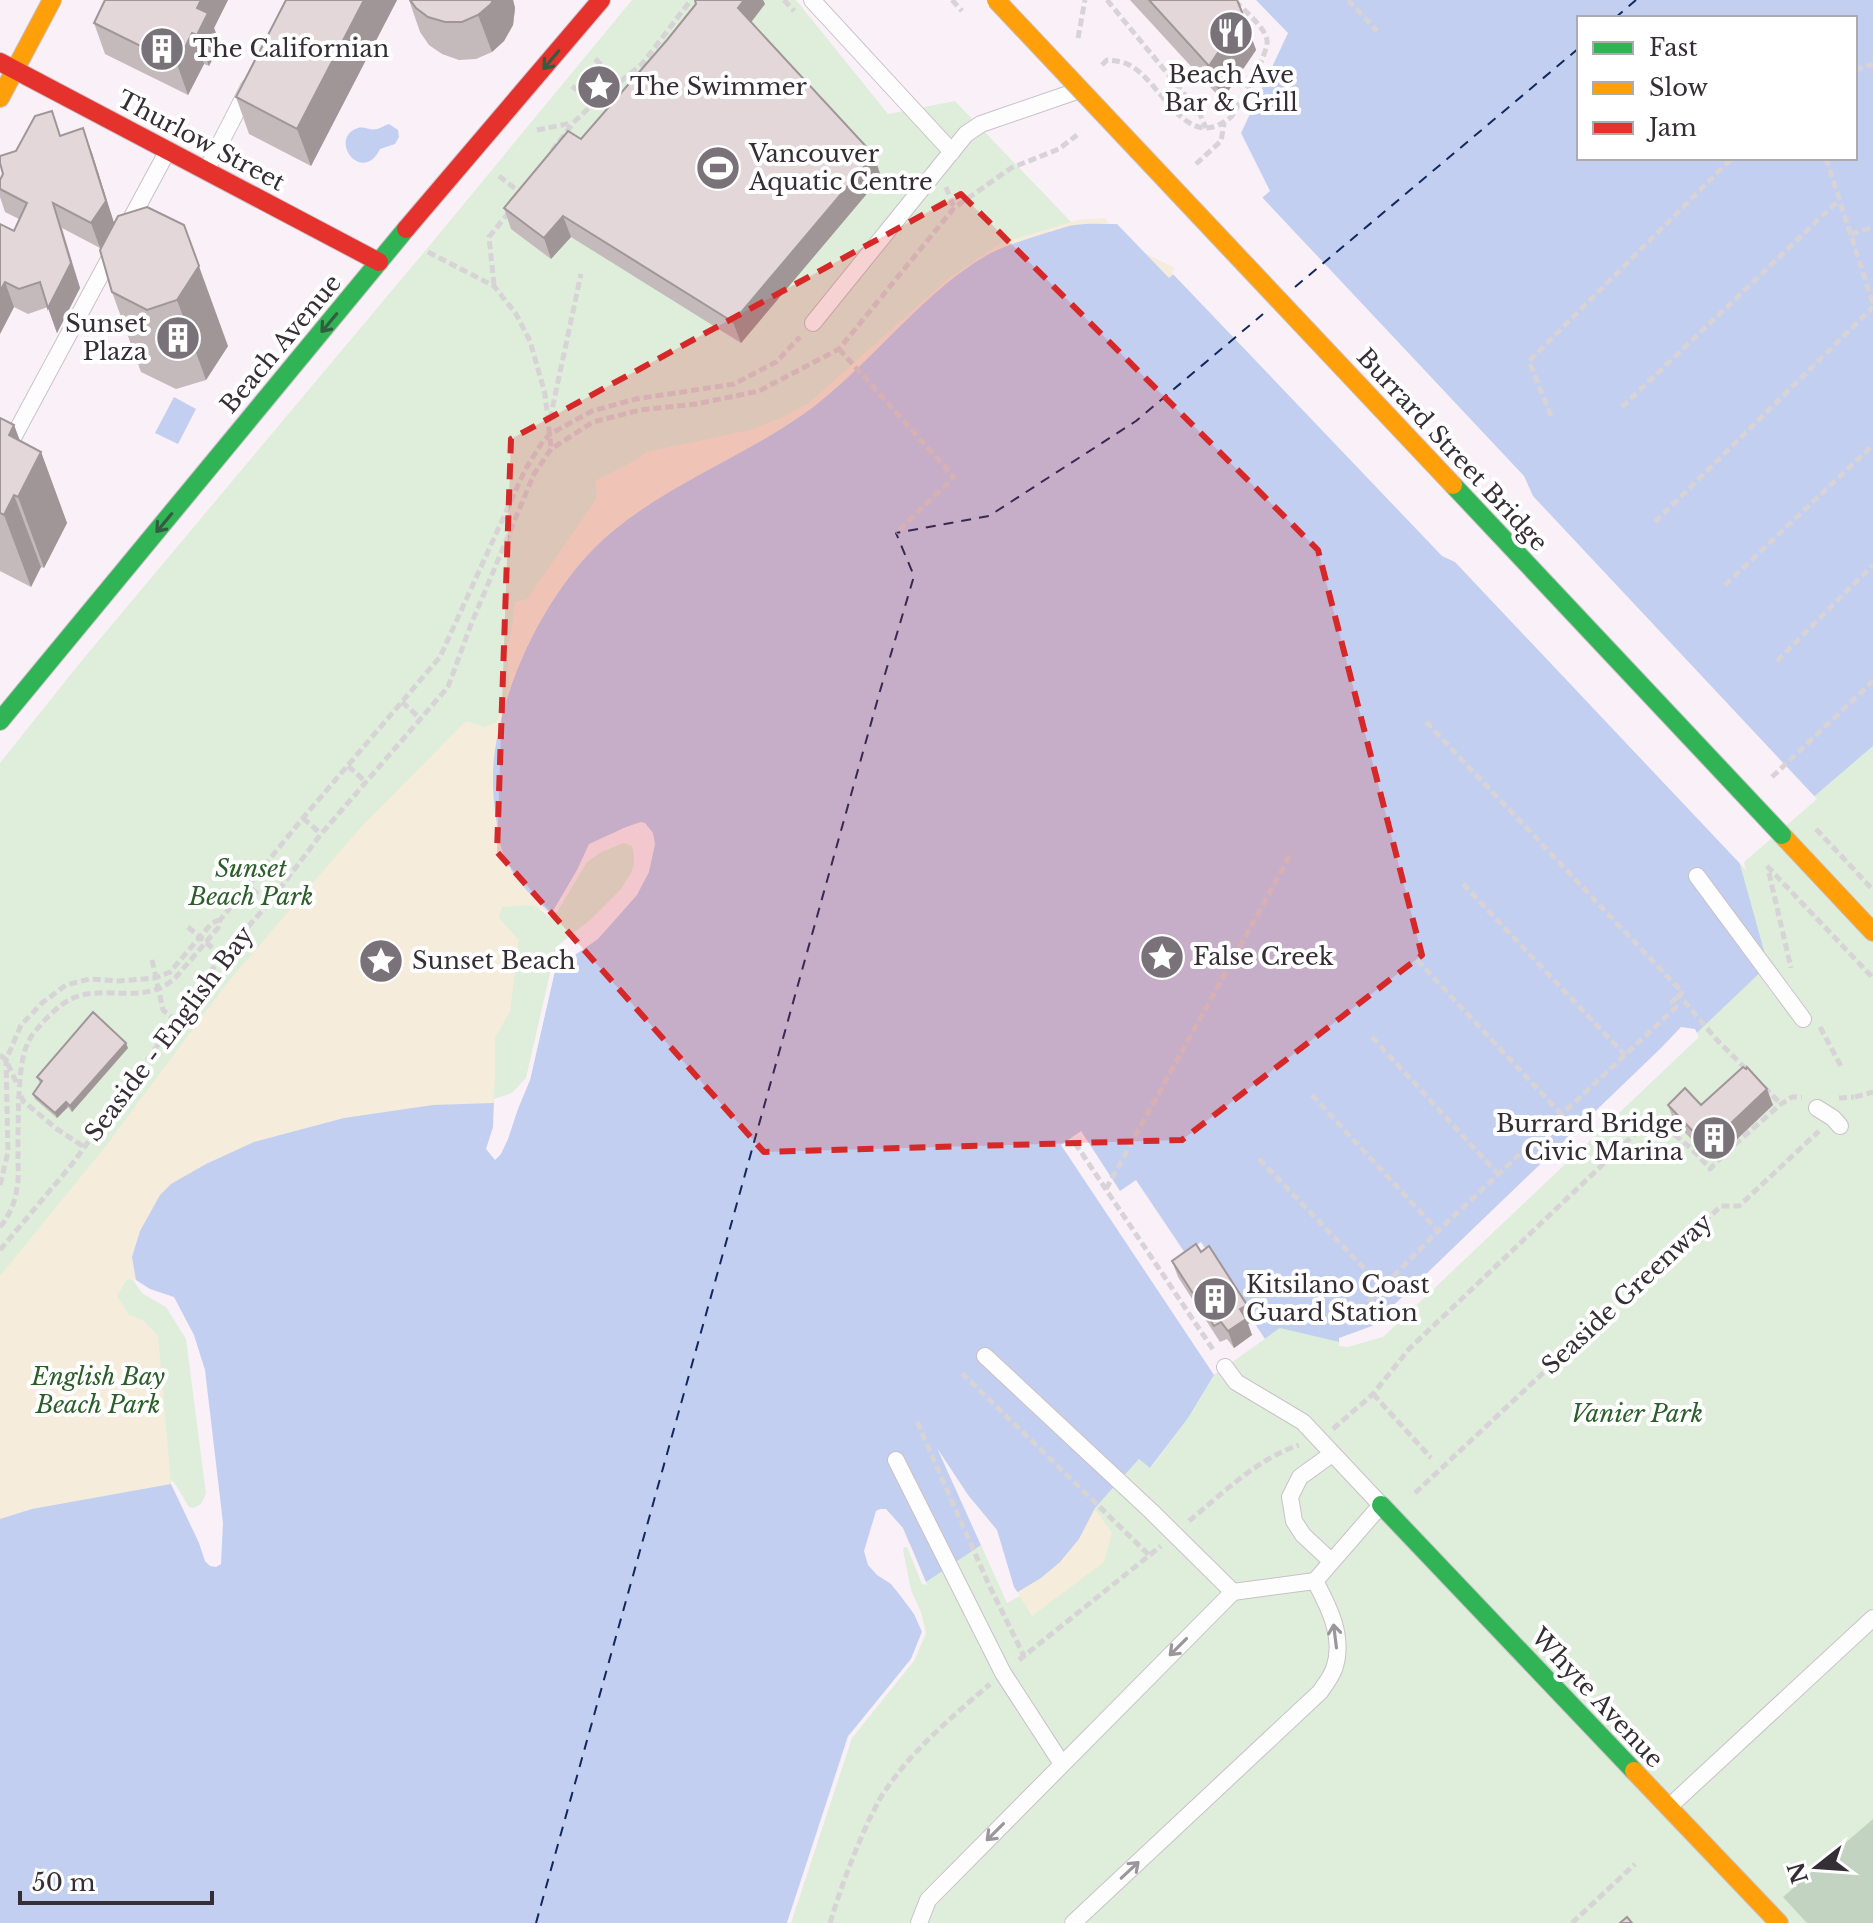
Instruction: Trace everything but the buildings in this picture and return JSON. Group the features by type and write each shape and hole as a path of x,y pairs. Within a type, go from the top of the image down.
{"street":[{"path":"0,98 8,66 52,0"},
{"name":"Beach Avenue","path":"0,721 379,262 601,0"},
{"name":"Burrard Street Bridge","path":"996,0 1873,932"},
{"name":"Thurlow Street","path":"8,66 379,262"},
{"name":"Whyte Avenue","path":"1386,1510 1779,1923"}],"lane":[{"path":"812,0 952,152"},
{"path":"206,171 253,79"},
{"path":"813,323 966,134 981,124 1078,91 1185,209"},
{"path":"0,462 168,150"},
{"path":"1697,876 1803,1019"},
{"path":"1815,1103 1837,1122"},
{"path":"985,1356 1233,1592"},
{"path":"919,1923 928,1900 1233,1592 1315,1581 1331,1561 1386,1510 1303,1422 1236,1382 1225,1367"},
{"path":"1331,1561 1303,1535 1294,1521 1290,1497 1300,1477 1332,1454"},
{"path":"896,1460 1003,1673 1062,1764"},
{"path":"1073,1923 1320,1692 1334,1668 1338,1642 1330,1610 1315,1581"},
{"path":"1669,1807 1873,1618"}],"path":[{"path":"544,161 573,123 642,64 691,0"},
{"path":"1077,44 1085,0"},
{"path":"1107,0 1199,112 1206,128"},
{"path":"1120,61 1134,67 1186,122 1206,128 1224,124 1232,116 1266,53 1267,40 1262,29 1234,0"},
{"path":"1348,0 1377,31"},
{"path":"594,58 620,81"},
{"path":"584,71 608,92"},
{"path":"572,86 593,104"},
{"path":"537,130 573,123"},
{"path":"1187,172 1221,141 1224,124"},
{"path":"1551,416 1529,361 1730,160"},
{"path":"1655,522 1873,306 1827,160"},
{"path":"499,176 523,195"},
{"path":"494,286 489,237 523,195 525,187"},
{"path":"1622,407 1839,200"},
{"path":"1851,234 1873,227"},
{"path":"425,251 494,286 516,314 530,341 545,394 550,434"},
{"path":"548,424 581,274"},
{"path":"0,1227 9,1216 17,1188 22,1054 32,1035 71,999 91,994 159,990 170,984 206,943 218,928 220,920 303,818 440,657 525,470 543,441 592,411 636,399 734,384 776,362 813,323"},
{"path":"839,349 954,477 896,533"},
{"name":"Seaside - English Bay","path":"0,1250 84,1147 222,956 269,903 321,834 448,687 534,474 551,449 550,434"},
{"path":"1725,585 1873,445"},
{"path":"1777,661 1873,565"},
{"path":"1762,787 1873,681"},
{"path":"402,702 421,719"},
{"path":"1368,1302 1438,1231 1676,1007 1672,1002 1682,992 1426,722"},
{"path":"348,766 366,782"},
{"path":"303,818 321,834"},
{"path":"1106,1189 1292,852"},
{"path":"1764,853 1774,895"},
{"path":"233,874 269,903"},
{"path":"1463,884 1625,1055"},
{"path":"0,1185 8,1152 6,1060 21,1025 42,1003 66,985 89,979 119,981 155,978 170,972 212,923 220,920"},
{"path":"188,927 222,956"},
{"path":"152,960 163,1010 176,1021"},
{"path":"1417,960 1562,1115"},
{"path":"1679,995 1716,1039 1781,1104"},
{"path":"1372,1037 1498,1174"},
{"path":"0,1055 6,1060 23,1101 84,1147"},
{"name":"Seaside Greenway","path":"1386,1510 1721,1206 1739,1206 1837,1122 1854,1097 1873,1092"},
{"path":"1312,1095 1438,1231"},
{"path":"1197,1514 1260,1464 1285,1450 1319,1439 1343,1422 1373,1394 1409,1349 1641,1128 1657,1124 1673,1132 1710,1169 1792,1097 1815,1103"},
{"path":"1075,1143 1225,1367"},
{"path":"1259,1159 1382,1287"},
{"path":"917,1422 1024,1656 1149,1555 962,1373"},
{"path":"1373,1394 1431,1458"},
{"path":"830,1923 842,1883 883,1793 904,1765 978,1694"},
{"path":"1572,1923 1635,1864"}],"highlighted area":[{"path":"961,194 1318,550 1422,955 1182,1140 764,1152 497,852 511,439"}],"green space":[{"name":"Sunset Beach Park","path":"632,0 796,0 888,114 955,101 1074,225 584,859 623,839 635,843 638,865 530,1080 514,1097 169,1304 190,1338 210,1494 204,1508 0,1519 0,763"},
{"name":"Vanier Park","path":"1873,746 1873,1923 787,1923 849,1736 908,1591 902,1544 981,1545 1079,1539 1095,1508 1140,1458 1151,1468 1188,1418 1214,1375 1280,1328 1739,861"},
{"path":"1873,1819 1873,1923 1807,1923 1783,1897"}],"sand":[{"name":"Sunset Beach","path":"1105,218 1127,249 1144,253 1179,270 589,844 551,914 532,905 502,907 499,918 519,940 510,1011 495,1038 492,1118 205,1370 174,1297 127,1279 117,1296 129,1315 143,1320 158,1336 171,1484 184,1514 0,1725 0,1276 105,1147 228,982 360,828 466,721 484,727 499,718 509,687 507,650 515,602 527,599 595,501 595,481 646,452 750,430 781,418 809,403 949,278 1001,243 1078,220"},
{"path":"988,1409 1099,1514 1112,1533 1104,1562 1032,1616 1014,1587"}],"water":[{"name":"False Creek","path":"1256,0 1873,0 1873,746 1739,861 1768,965 1381,1334 1348,1344 1280,1328 1214,1375 1188,1418 1150,1468 1139,1459 1095,1508 1079,1539 1060,1562 1041,1578 1006,1599 981,1545 926,1582 910,1544 899,1547 922,1632 911,1659 848,1736 787,1923 0,1923 0,1519 32,1509 171,1484 186,1511 194,1512 210,1494 190,1338 169,1304 145,1291 136,1280 132,1257 140,1231 160,1195 171,1184 206,1164 254,1142 344,1118 433,1105 493,1103 514,1097 530,1080 560,948 624,892 638,854 629,839 584,859 551,914 517,878 501,848 493,780 499,728 519,665 550,605 569,577 612,532 636,514 816,405 943,286 989,254 1068,226 1117,224 1169,278 1270,191 1241,133 1288,33"},
{"path":"389,124 398,130 399,137 395,144 380,149 373,159 365,163 351,156 346,141 349,133 358,128 374,129"},
{"path":"174,397 196,409 178,444 155,433"}],"pier":[{"path":"1260,195 1524,476 1533,496 1817,799 1744,862 1746,870 1455,562 1442,556 1171,272"},
{"path":"641,822 653,833 655,844 649,872 637,895 598,939 572,957 560,949 530,1080 508,1139 495,1160 486,1149 493,1127 494,1099 512,1093 526,1078 556,947 590,920 621,889 634,864 632,846 624,843 601,852 587,862 554,917 549,917 538,908 552,913 589,844"},
{"path":"1681,1027 1695,1029 1699,1037 1383,1337 1348,1347 1339,1346 1339,1338 1372,1326"},
{"path":"1081,1131 1120,1191 1136,1180 1185,1253 1201,1242 1265,1339 1214,1375 1061,1145"},
{"path":"132,1279 174,1297 194,1335 205,1370 223,1523 221,1564 216,1567 205,1561 171,1484 171,1480 189,1507 201,1504 206,1494 186,1339 166,1307 143,1294"},
{"path":"937,1448 968,1495 997,1530 1014,1587 1020,1596 1007,1603"},
{"path":"886,1509 903,1528 927,1585 922,1584 907,1547 904,1547 911,1590 926,1633 914,1661 852,1738 791,1923 787,1923 849,1736 911,1659 922,1632 914,1614 891,1584 868,1565 864,1551 876,1511"}],"ferry route":[{"path":"1617,16 1636,0"},
{"path":"1295,287 1577,50"},
{"path":"536,1923 914,576 896,533 989,516 1136,421 1263,314"}],"traffic: fast":[{"path":"0,721 406,229"},
{"path":"1453,485 1782,835"},
{"path":"1381,1505 1634,1771"}],"traffic: slow":[{"path":"0,98 52,0"},
{"path":"996,0 1453,485"},
{"path":"1782,835 1873,932"},
{"path":"1634,1771 1779,1923"}],"traffic: jam":[{"path":"406,229 601,0"},
{"path":"0,62 379,262"}],"place":[{"name":"Beach Ave Bar & Grill","path":"1231,33"},
{"name":"The Californian","path":"162,49"},
{"name":"The Swimmer","path":"599,87"},
{"name":"Vancouver Aquatic Centre","path":"718,168"},
{"name":"Sunset Plaza","path":"178,338"},
{"name":"False Creek","path":"1162,957"},
{"name":"Sunset Beach","path":"381,961"},
{"name":"Burrard Bridge Civic Marina","path":"1714,1138"},
{"name":"Kitsilano Coast Guard Station","path":"1215,1299"}],"park label":[{"name":"English Bay Beach Park","path":"98,1391"}]}
